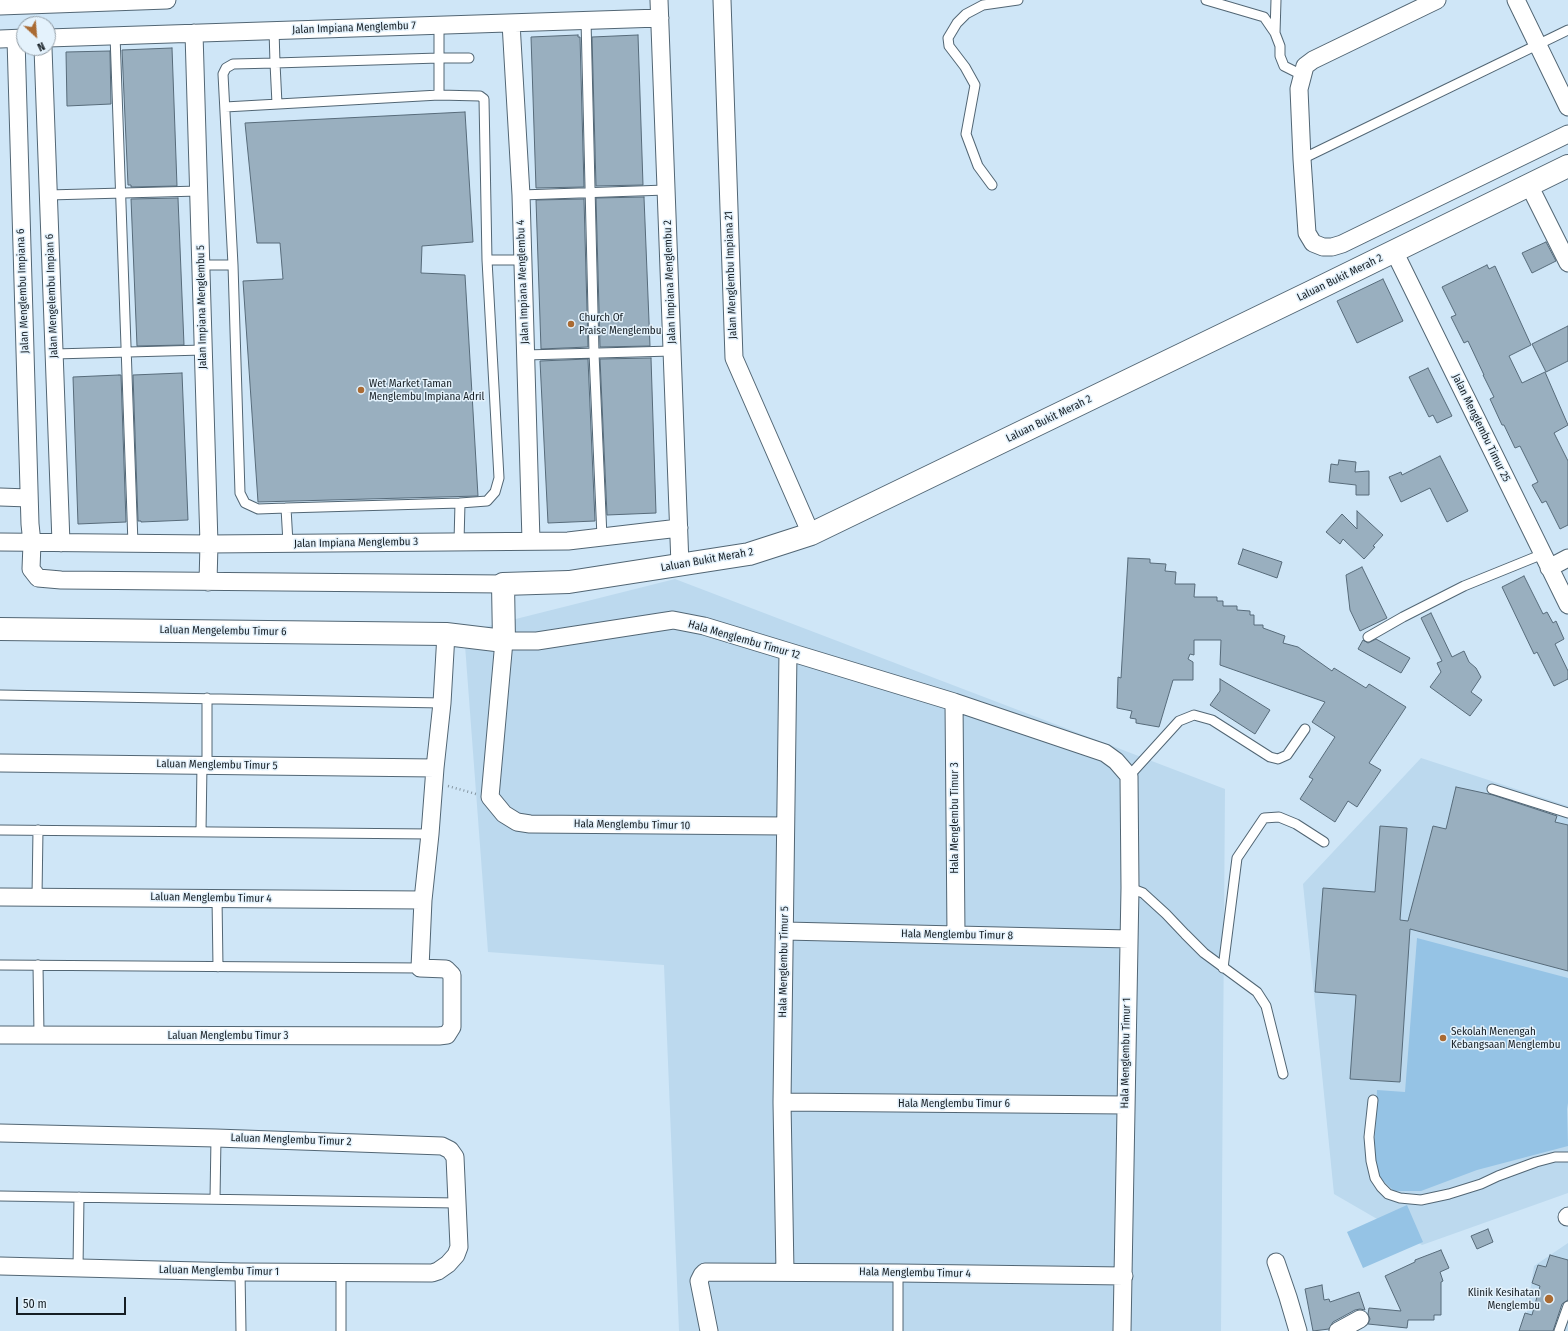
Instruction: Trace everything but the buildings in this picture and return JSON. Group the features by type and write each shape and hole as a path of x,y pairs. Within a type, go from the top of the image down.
{"street":[{"path":"0,6 51,2 167,0"},
{"name":"Jalan Impiana Menglembu 2","path":"659,0 680,564"},
{"name":"Jalan Menglembu Impiana 21","path":"722,0 734,358 811,534"},
{"path":"1437,0 1313,60 1304,66 1299,90 1302,159 1307,233 1314,243 1323,247 1332,247 1349,240 1568,134"},
{"path":"1516,0 1568,107"},
{"name":"Jalan Impiana Menglembu 7","path":"56,38 660,18"},
{"name":"Jalan Impiana Menglembu 4","path":"511,22 521,195 531,541"},
{"name":"Jalan Impiana Menglembu 5","path":"194,33 209,544 208,582"},
{"name":"Jalan Menglembu Impiana 6","path":"13,39 29,498 32,543 31,569 38,578 61,580 208,582"},
{"name":"Jalan Mengelembu Impian 6","path":"43,56 60,543"},
{"name":"Laluan Bukit Merah 2","path":"503,584 569,582 749,554 811,534 1568,166"},
{"path":"1529,185 1568,263"},
{"name":"Jalan Menglembu Timur 25","path":"1394,251 1568,605"},
{"path":"0,497 29,498"},
{"name":"Jalan Impiana Menglembu 3","path":"0,542 209,544 568,541 679,528"},
{"path":"1546,561 1568,558"},
{"path":"208,582 503,584 504,641 490,797"},
{"name":"Hala Menglembu Timur 12","path":"504,641 538,641 673,620 704,626 954,702 1105,753 1116,761 1129,776"},
{"name":"Laluan Mengelembu Timur 6","path":"0,629 446,634 504,641"},
{"path":"420,968 423,900 442,703 446,634"},
{"name":"Hala Menglembu Timur 5","path":"785,1272 782,1102 788,652"},
{"name":"Hala Menglembu Timur 3","path":"954,702 956,935"},
{"name":"Laluan Menglembu Timur 5","path":"0,763 204,764 434,775"},
{"name":"Hala Menglembu Timur 1","path":"1122,1331 1130,888 1129,776"},
{"name":"Hala Menglembu Timur 10","path":"490,797 504,814 517,822 530,824 785,826"},
{"name":"Laluan Menglembu Timur 4","path":"0,897 37,896 423,900"},
{"name":"Hala Menglembu Timur 8","path":"785,931 1129,939"},
{"name":"Laluan Menglembu Timur 3","path":"0,1034 447,1035 452,1027 452,975 446,969 420,968"},
{"name":"Hala Menglembu Timur 6","path":"782,1102 1125,1105"},
{"name":"Laluan Menglembu Timur 2","path":"0,1133 216,1138 442,1146 450,1150 455,1157 460,1247 456,1255 448,1264 438,1271"},
{"path":"1276,1262 1298,1331"},
{"name":"Laluan Menglembu Timur 1","path":"0,1266 240,1272 432,1273 438,1271"},
{"name":"Hala Menglembu Timur 4","path":"710,1331 700,1281 705,1272 1124,1276"},
{"path":"1338,1331 1360,1319"}],"lane":[{"path":"992,185 978,166 966,134 975,85 965,67 949,46 948,38 957,23 966,14 982,5 1018,0"},
{"path":"1206,0 1264,17 1280,46 1280,56 1284,66 1302,75"},
{"path":"1274,33 1276,0"},
{"path":"586,20 589,193 602,537"},
{"path":"439,25 439,95"},
{"path":"274,30 277,104"},
{"path":"1302,159 1568,30"},
{"path":"115,35 133,544"},
{"path":"225,107 439,95 480,96 484,99 487,260 499,478 495,492 487,501 460,504 258,509 245,503 240,493 233,265 223,74 226,68 233,64 469,58"},
{"path":"521,195 666,190"},
{"path":"48,195 199,191"},
{"path":"487,260 523,260"},
{"path":"201,265 233,265"},
{"path":"54,354 203,350"},
{"path":"526,355 672,351"},
{"path":"459,542 460,504"},
{"path":"286,508 288,543"},
{"path":"1368,637 1402,617 1464,586 1546,561"},
{"path":"0,695 442,703"},
{"path":"201,832 207,698"},
{"path":"1129,776 1179,721 1194,716 1212,720 1270,757 1278,759 1287,755 1306,729"},
{"path":"1492,789 1568,813"},
{"path":"1223,968 1237,858 1264,818 1279,817 1296,824 1324,842"},
{"path":"0,830 430,834"},
{"path":"37,896 38,830"},
{"path":"1130,888 1143,893 1204,953 1257,992 1266,1006 1283,1074"},
{"path":"217,898 218,967"},
{"path":"0,965 420,968"},
{"path":"38,965 39,1035"},
{"path":"1373,1100 1369,1137 1371,1161 1375,1178 1388,1194 1400,1198 1421,1200 1449,1194 1481,1184 1536,1162 1555,1157 1568,1157"},
{"path":"214,1200 216,1138"},
{"path":"0,1196 457,1203"},
{"path":"78,1268 79,1197"},
{"path":"240,1272 241,1331"},
{"path":"341,1272 341,1331"},
{"path":"898,1273 898,1331"},
{"path":"1559,1331 1568,1306"}],"path":[{"path":"434,775 490,797"}],"shaded area":[{"path":"675,579 1225,789 1221,1331 679,1331 664,965 488,952 464,632"},
{"name":"Sekolah Menengah Kebangsaan Menglembu","path":"1421,758 1568,806 1568,1193 1422,1245 1334,1194 1303,884"},
{"path":"1417,938 1568,978 1568,1146 1477,1170 1421,1191 1394,1191 1378,1176 1374,1157 1377,1090 1405,1092"},
{"path":"1407,1205 1423,1242 1363,1268 1347,1232"},
{"name":"Klinik Kesihatan Menglembu","path":"1568,1243 1568,1331 1524,1331 1534,1266"}],"place":[{"name":"Church Of Praise Menglembu","path":"571,324"},
{"name":"Wet Market Taman Menglembu Impiana Adril","path":"361,390"},
{"name":"Sekolah Menengah Kebangsaan Menglembu","path":"1443,1038"},
{"name":"Klinik Kesihatan Menglembu","path":"1549,1299"}]}
